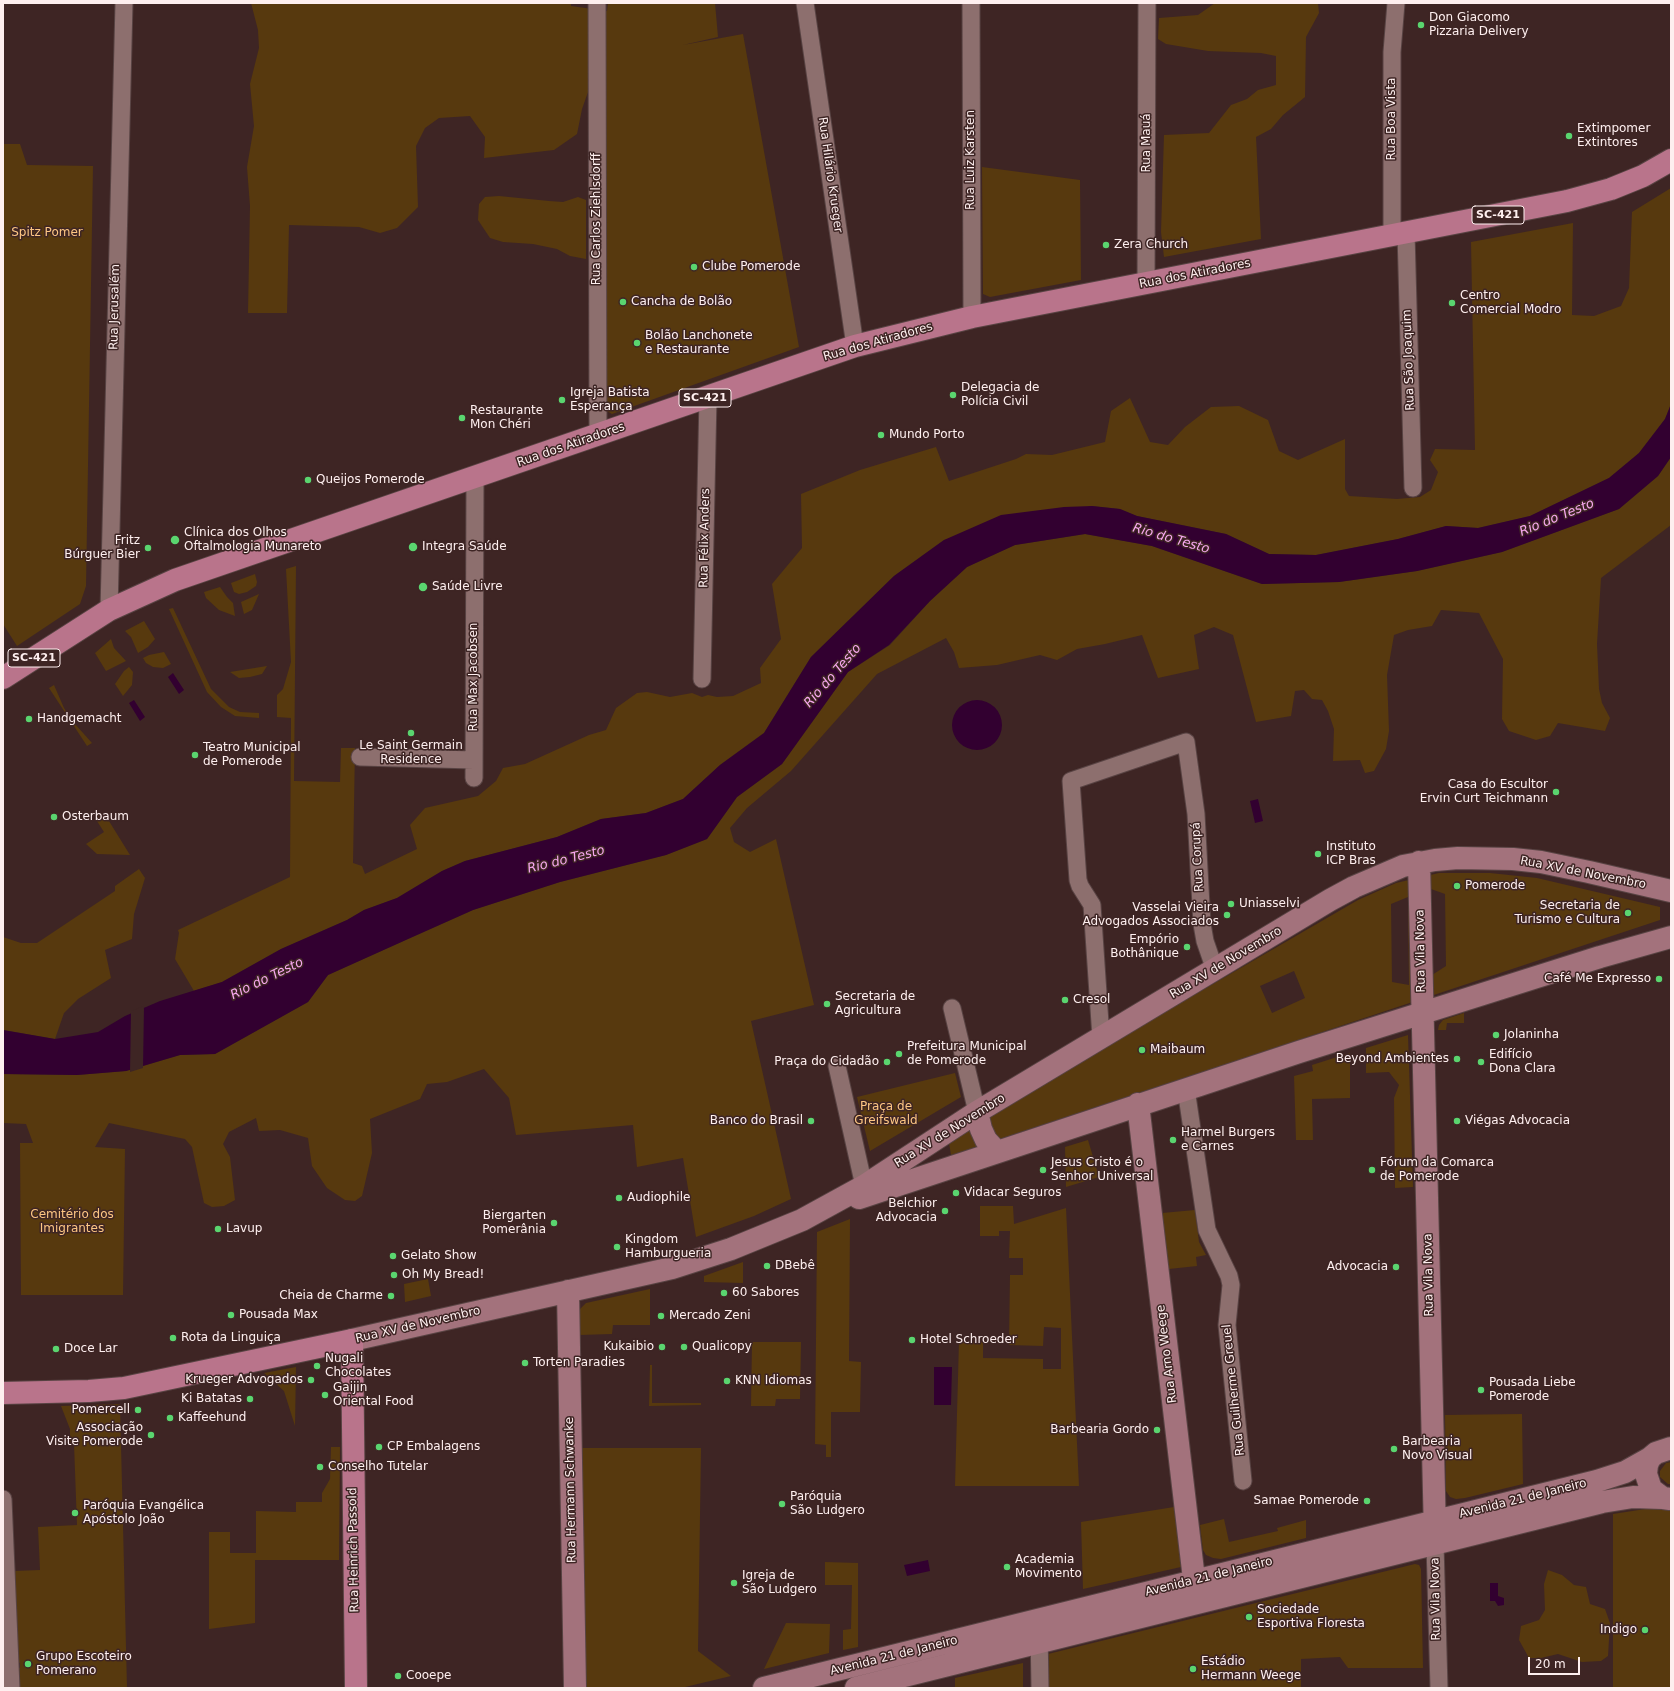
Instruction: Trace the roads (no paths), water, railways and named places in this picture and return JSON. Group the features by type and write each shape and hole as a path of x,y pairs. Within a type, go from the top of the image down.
{"main road":[{"name":"Rua dos Atiradores","path":"108,610 175,580 475,479 855,346 972,317 1567,201 1611,189 1644,176 1671,160"},
{"name":"SC-421","path":"3,678 108,610"},
{"name":"Rua XV de Novembro","path":"822,1211 864,1186 978,1112 1354,887 1383,873 1419,862 1487,858 1541,862 1671,891"},
{"name":"Rua Vila Nova","path":"1419,862 1435,1544"},
{"path":"1671,930 1671,937"},
{"name":"Rua XV de Novembro","path":"3,1393 89,1391 124,1388 352,1340 699,1260 737,1247 822,1211 1138,1104 1422,1012 1671,937"},
{"name":"Rua Arno Weege","path":"1138,1104 1197,1603"},
{"path":"978,1112 986,1140 997,1152"},
{"name":"Rua Hermann Schwanke","path":"568,1291 575,1688"},
{"name":"Rua Heinrich Passold","path":"352,1340 356,1688"},
{"name":"Avenida 21 de Janeiro","path":"764,1688 1614,1476 1650,1458 1656,1453 1671,1448"},
{"path":"1650,1458 1647,1465 1647,1482 1651,1489 1667,1498"},
{"name":"Avenida 21 de Janeiro","path":"856,1688 1619,1499 1632,1497 1667,1498"},
{"path":"1333,1546 1338,1568"}],"street":[{"name":"Rua Jerusalém","path":"108,610 124,3"},
{"name":"Rua Carlos Ziehlsdorff","path":"596,3 598,435"},
{"name":"Rua Hilário Krueger","path":"805,3 855,346"},
{"name":"Rua Luiz Karsten","path":"971,3 972,317"},
{"name":"Rua Mauá","path":"1146,283 1147,3"},
{"name":"Rua Boa Vista","path":"1396,3 1392,52 1399,234"},
{"name":"Rua São Joaquim","path":"1399,234 1413,488"},
{"name":"Rua Félix Anders","path":"702,679 708,397"},
{"name":"Rua Max Jacobsen","path":"474,778 475,479"},
{"name":"Rua Corupá","path":"1101,1038 1092,905 1078,880 1071,781 1186,742 1196,814 1202,924 1205,941 1215,970"},
{"path":"360,757 474,760"},
{"path":"952,1008 978,1112"},
{"path":"836,1066 864,1186"},
{"name":"Rua Guilherme Greuel","path":"1186,1089 1207,1230 1229,1276 1231,1284 1227,1325 1243,1481"},
{"path":"3,1499 11,1688"},
{"name":"Rua Vila Nova","path":"1435,1544 1439,1688"},
{"path":"1038,1620 1040,1688"}],"water":[{"name":"Rio do Testo","path":"1671,404 1671,457 1658,476 1619,509 1502,552 1417,571 1339,582 1262,584 1152,546 1085,534 1015,545 967,567 930,601 889,645 848,672 782,764 737,797 707,839 666,855 560,882 473,910 328,975 308,1002 215,1054 180,1055 126,1071 77,1075 3,1074 3,1030 55,1039 98,1032 125,1016 160,1001 222,982 281,949 347,920 364,910 397,898 442,871 465,861 557,837 601,819 646,813 683,799 720,765 764,733 811,657 894,576 944,540 1001,515 1064,507 1092,506 1120,509 1137,516 1226,534 1269,554 1316,555 1398,539 1446,526 1478,528 1530,516 1609,478 1639,453 1665,419"},
{"path":"173,673 184,690 179,694 168,677"},
{"path":"134,700 145,717 140,721 129,703"},
{"path":"977,700 987,702 995,707 1000,715 1002,725 1000,735 995,743 987,748 977,750 967,748 959,743 954,735 952,725 954,715 959,707 967,702"},
{"path":"1258,799 1263,821 1255,823 1250,801"},
{"path":"934,1367 952,1367 951,1405 934,1405"},
{"path":"928,1560 930,1571 907,1576 904,1565"},
{"path":"1490,1583 1498,1583 1498,1596 1504,1598 1504,1605 1498,1606 1495,1601 1490,1601"}],"place":[{"name":"Don Giacomo Pizzaria Delivery","path":"1421,25"},
{"name":"Extimpomer Extintores","path":"1569,136"},
{"name":"Zera Church","path":"1106,245"},
{"name":"Clube Pomerode","path":"694,267"},
{"name":"Cancha de Bolão","path":"623,302"},
{"name":"Centro Comercial Modro","path":"1452,303"},
{"name":"Bolão Lanchonete e Restaurante","path":"637,343"},
{"name":"Delegacia de Polícia Civil","path":"953,395"},
{"name":"Igreja Batista Esperança","path":"562,400"},
{"name":"Restaurante Mon Chéri","path":"462,418"},
{"name":"Mundo Porto","path":"881,435"},
{"name":"Queijos Pomerode","path":"308,480"},
{"name":"Clínica dos Olhos Oftalmologia Munareto","path":"175,540"},
{"name":"Integra Saúde","path":"413,547"},
{"name":"Fritz Búrguer Bier","path":"148,548"},
{"name":"Saúde Livre","path":"423,587"},
{"name":"Handgemacht","path":"29,719"},
{"name":"Le Saint Germain Residence","path":"411,733"},
{"name":"Teatro Municipal de Pomerode","path":"195,755"},
{"name":"Casa do Escultor Ervin Curt Teichmann","path":"1556,792"},
{"name":"Osterbaum","path":"54,817"},
{"name":"Instituto ICP Bras","path":"1318,854"},
{"name":"Pomerode","path":"1457,886"},
{"name":"Uniasselvi","path":"1231,904"},
{"name":"Secretaria de Turismo e Cultura","path":"1628,913"},
{"name":"Vasselai Vieira Advogados Associados","path":"1227,915"},
{"name":"Empório Bothânique","path":"1187,947"},
{"name":"Café Me Expresso","path":"1659,979"},
{"name":"Cresol","path":"1065,1000"},
{"name":"Secretaria de Agricultura","path":"827,1004"},
{"name":"Jolaninha","path":"1496,1035"},
{"name":"Maibaum","path":"1142,1050"},
{"name":"Prefeitura Municipal de Pomerode","path":"899,1054"},
{"name":"Beyond Ambientes","path":"1457,1059"},
{"name":"Praça do Cidadão","path":"887,1062"},
{"name":"Edifício Dona Clara","path":"1481,1062"},
{"name":"Banco do Brasil","path":"811,1121"},
{"name":"Viégas Advocacia","path":"1457,1121"},
{"name":"Harmel Burgers e Carnes","path":"1173,1140"},
{"name":"Jesus Cristo é o Senhor Universal","path":"1043,1170"},
{"name":"Fórum da Comarca de Pomerode","path":"1372,1170"},
{"name":"Vidacar Seguros","path":"956,1193"},
{"name":"Audiophile","path":"619,1198"},
{"name":"Belchior Advocacia","path":"945,1211"},
{"name":"Biergarten Pomerânia","path":"554,1223"},
{"name":"Lavup","path":"218,1229"},
{"name":"Kingdom Hamburgueria","path":"617,1247"},
{"name":"Gelato Show","path":"393,1256"},
{"name":"DBebê","path":"767,1266"},
{"name":"Advocacia","path":"1396,1267"},
{"name":"Oh My Bread!","path":"394,1275"},
{"name":"60 Sabores","path":"724,1293"},
{"name":"Cheia de Charme","path":"391,1296"},
{"name":"Pousada Max","path":"231,1315"},
{"name":"Mercado Zeni","path":"661,1316"},
{"name":"Rota da Linguiça","path":"173,1338"},
{"name":"Hotel Schroeder","path":"912,1340"},
{"name":"Kukaibio","path":"662,1347"},
{"name":"Qualicopy","path":"684,1347"},
{"name":"Doce Lar","path":"56,1349"},
{"name":"Torten Paradies","path":"525,1363"},
{"name":"Nugali Chocolates","path":"317,1366"},
{"name":"Krueger Advogados","path":"311,1380"},
{"name":"KNN Idiomas","path":"727,1381"},
{"name":"Pousada Liebe Pomerode","path":"1481,1390"},
{"name":"Gaijin Oriental Food","path":"325,1395"},
{"name":"Ki Batatas","path":"250,1399"},
{"name":"Pomercell","path":"138,1410"},
{"name":"Kaffeehund","path":"170,1418"},
{"name":"Barbearia Gordo","path":"1157,1430"},
{"name":"Associação Visite Pomerode","path":"151,1435"},
{"name":"CP Embalagens","path":"379,1447"},
{"name":"Barbearia Novo Visual","path":"1394,1449"},
{"name":"Conselho Tutelar","path":"320,1467"},
{"name":"Samae Pomerode","path":"1367,1501"},
{"name":"Paróquia São Ludgero","path":"782,1504"},
{"name":"Paróquia Evangélica Apóstolo João","path":"75,1513"},
{"name":"Academia Movimento","path":"1007,1567"},
{"name":"Igreja de São Ludgero","path":"734,1583"},
{"name":"Sociedade Esportiva Floresta","path":"1249,1617"},
{"name":"Indigo","path":"1645,1630"},
{"name":"Grupo Escoteiro Pomerano","path":"28,1664"},
{"name":"Estádio Hermann Weege","path":"1193,1669"},
{"name":"Cooepe","path":"398,1676"}],"park label":[{"name":"Spitz Pomer","path":"47,233"},
{"name":"Praça de Greifswald","path":"886,1114"},
{"name":"Cemitério dos Imigrantes","path":"72,1222"}]}
